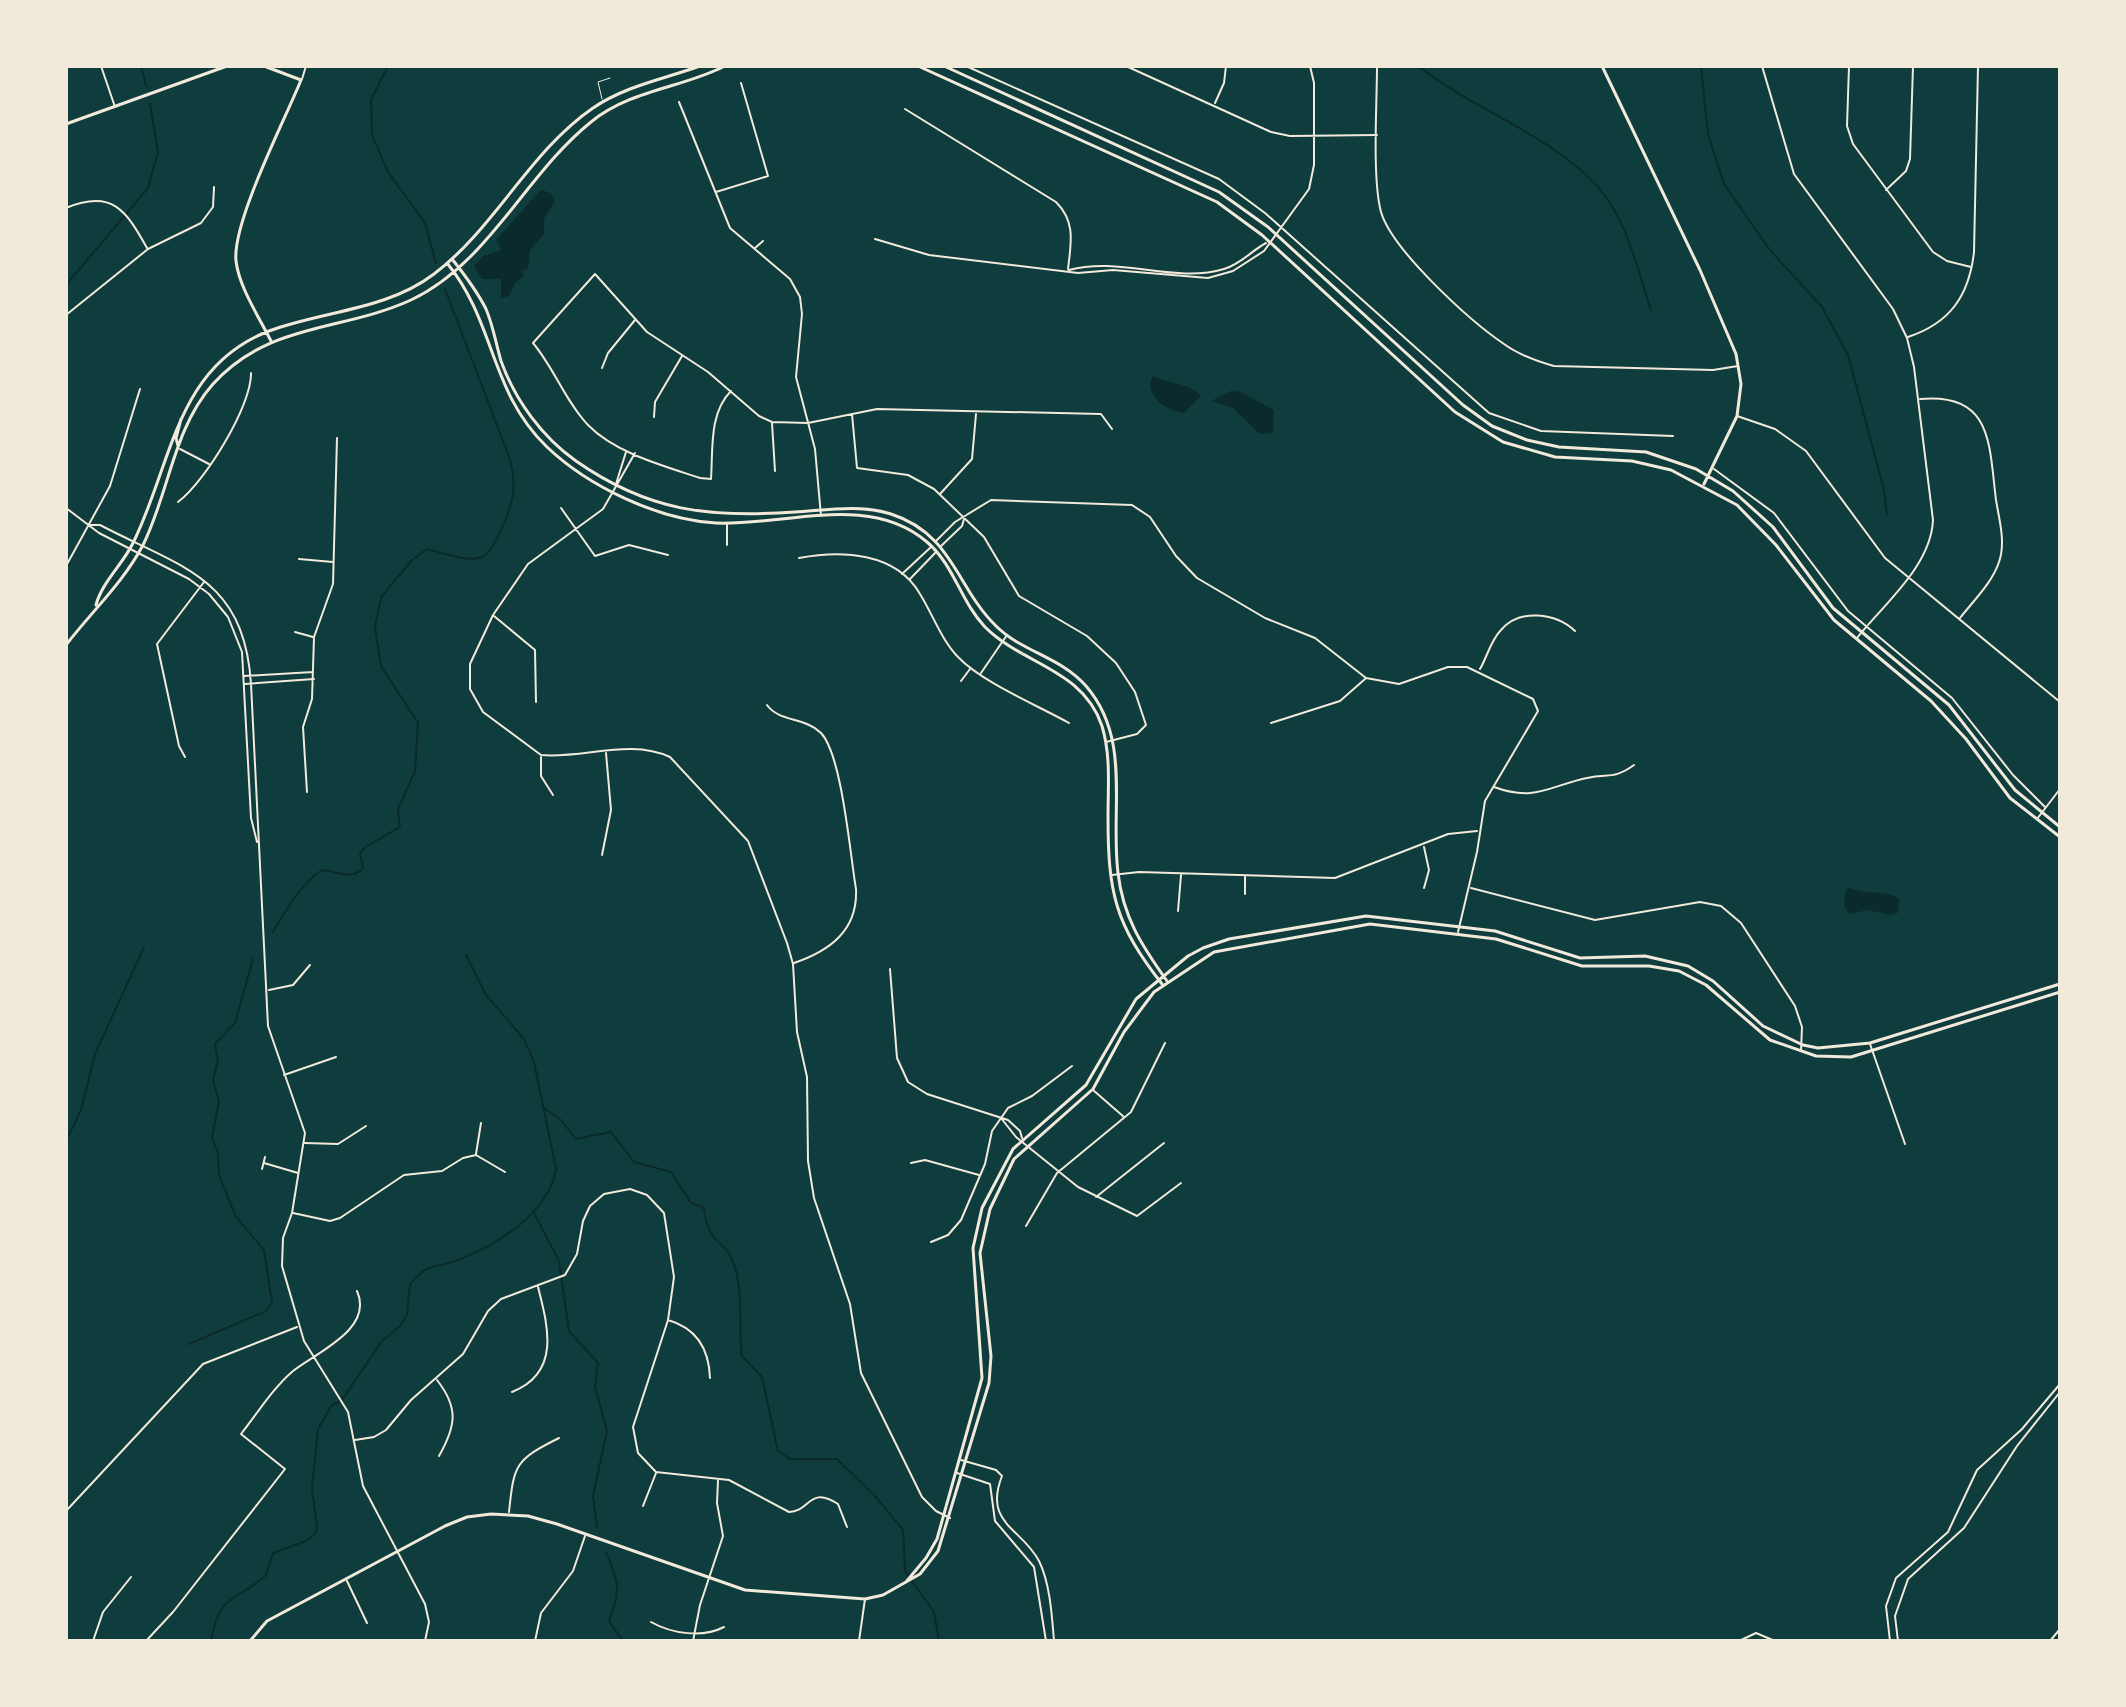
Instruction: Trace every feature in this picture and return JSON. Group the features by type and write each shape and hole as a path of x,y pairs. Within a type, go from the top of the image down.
{"street":[{"path":"101,66 115,108"},
{"path":"66,124 227,66"},
{"path":"264,66 301,80"},
{"path":"271,341 240,275 237,247 246,215 306,66"},
{"path":"96,606 99,595 133,543 184,407 226,357 266,332 390,298 423,282 452,259 572,124 625,91 700,66"},
{"path":"66,645 96,606 105,600 142,547 191,417 209,388 242,358 271,341 395,307 424,293 458,266 593,120 639,96 725,66"},
{"path":"918,66 1196,190 1240,217 1455,412 1484,432 1503,442 1555,457 1644,463 1704,485 1749,515 1776,545 1821,607 1949,719 1999,785 2036,820 2060,837"},
{"path":"944,66 1202,181 1248,211 1463,405 1492,426 1527,440 1559,447 1646,452 1709,475 1756,509 1833,608 1949,705 2003,777 2040,813 2060,827"},
{"path":"966,66 1219,179 1281,227 1489,413 1541,431 1673,436"},
{"path":"1126,66 1271,132 1314,137 1378,135"},
{"path":"1214,105 1224,83 1226,66"},
{"path":"875,239 929,255 1068,270 1217,277 1244,266 1264,251 1309,189 1314,165 1314,83 1310,66"},
{"path":"1377,66 1380,208 1392,239 1506,346 1554,366 1583,370 1713,370 1739,365"},
{"path":"1602,66 1723,320 1739,365 1737,416 1704,485"},
{"path":"1762,66 1794,174 1893,309 1907,338 1918,399 1932,529 1929,547 1856,639"},
{"path":"1849,66 1848,132 1885,191 1937,256 1972,268"},
{"path":"1885,191 1906,171 1910,159 1913,66"},
{"path":"1907,338 1931,328 1953,310 1966,288 1972,268 1978,66"},
{"path":"715,193 768,176 741,83"},
{"path":"679,102 730,228 790,279 800,297 802,314 796,377 808,423 822,510 820,517"},
{"path":"905,109 1062,207 1072,232 1068,270"},
{"path":"66,315 148,249 201,223 213,207 214,187"},
{"path":"66,208 87,201 111,203 131,220 148,249"},
{"path":"753,250 763,241"},
{"path":"1068,270 1112,264 1199,272 1235,264 1269,242"},
{"path":"452,259 484,305 507,376 522,404 559,447 616,485 644,497 715,515 859,508 890,514 923,530 941,546 983,612 1007,635 1059,662 1081,681 1102,709 1113,740 1118,874 1135,935 1167,981"},
{"path":"447,263 475,302 496,369 520,414 559,457 613,490 680,517 728,523 853,515 904,526 937,552 977,616 1003,640 1073,683 1096,711 1106,742 1111,875 1124,932 1162,984"},
{"path":"1139,267 1139,272"},
{"path":"1199,272 1199,278"},
{"path":"731,391 723,399 715,423 711,479 691,475 627,450 589,426 533,343 595,274 647,332 683,354 731,391 759,416 772,422 808,423 877,409 1101,414 1112,429"},
{"path":"602,368 608,353 636,319"},
{"path":"654,417 655,402 683,354"},
{"path":"178,502 209,464 247,398 251,373"},
{"path":"66,566 90,525 121,457 140,389"},
{"path":"1918,399 1946,398 1965,405 1978,417 1988,436 2002,551 1989,583 1960,619"},
{"path":"184,407 176,438 179,448 209,464"},
{"path":"939,495 972,459 976,412"},
{"path":"852,413 857,468 908,475 939,495 984,537 1019,596 1087,636 1129,681 1146,725 1140,733 1106,742"},
{"path":"1737,416 1775,429 1806,451 1877,548 1907,578 2060,702"},
{"path":"772,422 775,471"},
{"path":"307,792 303,727 314,679 314,637 333,584 337,438"},
{"path":"616,485 616,475 627,450"},
{"path":"635,453 623,479 616,485 603,509 528,564 493,615 470,664 470,689 483,712 541,755 653,750 670,757 736,825 753,850 793,964 797,1032 809,1098 809,1174 850,1304 861,1373 922,1497 950,1518"},
{"path":"1713,468 1774,513 1827,587 1866,627 1952,698 2013,775 2045,807"},
{"path":"902,574 981,503 1002,498 1132,505 1150,517 1176,556 1197,578 1265,618 1315,638 1366,678 1399,684 1448,667 1480,670 1538,703 1526,733 1485,801 1458,934"},
{"path":"66,508 90,525 200,587 222,608 238,637 251,818 258,847"},
{"path":"561,508 595,556 629,545 668,555"},
{"path":"909,579 962,526 964,518"},
{"path":"727,545 728,523"},
{"path":"90,525 100,525 193,571 226,601 239,621 249,652 266,990 272,1045 303,1124 305,1143 292,1213 283,1238 282,1266 299,1327 314,1358 345,1406 363,1486 428,1614 425,1641"},
{"path":"799,558 846,553 862,555 902,574 909,579 944,640 971,667 1069,723"},
{"path":"299,559 334,562"},
{"path":"185,757 179,746 157,644 205,581"},
{"path":"493,615 535,650 536,702"},
{"path":"1480,670 1498,634 1515,619 1529,616 1560,620 1575,631"},
{"path":"295,632 314,637"},
{"path":"980,674 1007,635"},
{"path":"961,681 971,667"},
{"path":"243,676 314,672"},
{"path":"1271,723 1340,701 1366,678"},
{"path":"243,684 314,679"},
{"path":"767,705 776,715 815,727 831,747 856,889 854,910 840,938 824,951 793,964"},
{"path":"602,855 611,810 606,752"},
{"path":"541,755 541,776 553,795"},
{"path":"1493,787 1529,795 1586,778 1617,776 1634,765"},
{"path":"2036,820 2060,789"},
{"path":"1111,875 1335,878 1424,846 1448,834 1479,831"},
{"path":"1424,846 1429,870 1424,888"},
{"path":"1178,911 1181,874"},
{"path":"1245,876 1245,894"},
{"path":"1469,888 1595,920 1700,902 1721,906 1741,923 1795,1006 1802,1027 1803,1045 1800,1051"},
{"path":"906,1582 931,1549 944,1515 983,1367 973,1273 974,1238 982,1208 1004,1162 1022,1140 1086,1085 1129,1007 1188,956 1215,943 1352,917 1385,916 1495,931 1580,958 1645,956 1688,966 1713,981 1763,1026 1803,1045 1870,1043 2060,984"},
{"path":"250,1641 267,1621 467,1517 509,1514 585,1535 745,1590 865,1599 883,1595 906,1582 932,1561 950,1518 990,1374 979,1268 982,1237 1009,1167 1027,1144 1093,1089 1141,1005 1162,984 1200,959 1226,948 1357,924 1505,941 1582,966 1649,966 1679,971 1706,985 1754,1030 1800,1051 1828,1058 1872,1050 2060,992"},
{"path":"266,990 293,985 310,965"},
{"path":"890,969 897,1058 903,1075 927,1094 1001,1118 1015,1126 1022,1140"},
{"path":"1911,1029 1913,1037"},
{"path":"1026,1226 1044,1190 1058,1172 1125,1118 1165,1043"},
{"path":"1870,1043 1905,1144"},
{"path":"283,1075 336,1057"},
{"path":"931,1242 948,1235 961,1220 980,1176 990,1135 1008,1108 1032,1096 1072,1066"},
{"path":"1093,1089 1125,1118"},
{"path":"1001,1118 1010,1131 1058,1172 1096,1197 1137,1216 1181,1183"},
{"path":"476,1155 481,1123"},
{"path":"305,1143 338,1144 366,1126"},
{"path":"1010,1131 1015,1126"},
{"path":"1096,1197 1164,1143"},
{"path":"292,1213 330,1221 340,1218 404,1175 442,1171 463,1158 476,1155 505,1172"},
{"path":"262,1169 265,1157"},
{"path":"911,1163 925,1160 980,1176"},
{"path":"264,1163 299,1173"},
{"path":"354,1440 374,1437 386,1430 404,1406 463,1354 493,1305 509,1294 562,1277 574,1262 583,1221 593,1202 620,1189 639,1191 658,1205 665,1219 674,1277 668,1320 633,1427 638,1453 656,1472 733,1482 789,1512 798,1511 816,1497 829,1499 842,1510 847,1527"},
{"path":"512,1392 532,1379 547,1355 549,1332 537,1287"},
{"path":"146,1641 173,1612 285,1469 241,1434 292,1372 333,1344 359,1316 362,1305 357,1291"},
{"path":"668,1320 695,1335 706,1354 710,1378"},
{"path":"66,1511 203,1364 299,1327"},
{"path":"436,1379 450,1398 455,1416 450,1436 439,1456"},
{"path":"1890,1641 1886,1606 1896,1578 1948,1532 1977,1470 2022,1429 2037,1407 2060,1384"},
{"path":"1898,1641 1897,1606 1908,1579 1964,1528 2005,1462 2060,1392"},
{"path":"509,1514 513,1476 520,1459 559,1438"},
{"path":"960,1459 999,1471 1002,1476 998,1486 998,1504 1003,1521 1034,1552 1040,1564 1054,1641"},
{"path":"643,1506 646,1490 656,1472"},
{"path":"956,1472 998,1486"},
{"path":"693,1641 723,1536 717,1503 718,1478"},
{"path":"990,1485 995,1521 1034,1567 1046,1641"},
{"path":"535,1641 541,1613 573,1571 585,1535"},
{"path":"1034,1567 1040,1564"},
{"path":"93,1641 103,1612 131,1577"},
{"path":"346,1579 367,1623"},
{"path":"859,1641 865,1599"},
{"path":"651,1622 668,1629 708,1634 724,1627"},
{"path":"2050,1641 2060,1629"},
{"path":"1739,1641 1756,1633 1775,1641"}],"lane":[{"path":"603,102 598,82 610,78"}],"water":[{"path":"541,190 551,193 555,201 544,219 544,234 530,250 528,268 521,272 524,276 515,283 509,296 501,298 501,279 482,279 474,266 483,256 501,250 496,240"},
{"path":"1153,376 1190,388 1201,396 1184,413 1170,409 1154,396 1151,390"},
{"path":"1231,391 1241,392 1274,410 1273,433 1260,434 1233,408 1211,401"},
{"path":"1846,889 1899,899 1898,913 1890,915 1868,910 1849,914 1844,905"}],"waterway":[{"path":"141,66 146,86"},
{"path":"388,66 371,100 372,135 388,172 425,223 436,263"},
{"path":"1418,66 1558,152 1597,186 1624,228 1651,310"},
{"path":"1701,66 1708,134 1724,184 1770,250 1822,307 1848,355 1884,490 1887,515"},
{"path":"66,285 148,188 158,152 150,104"},
{"path":"273,932 294,898 314,876 322,870 349,875 359,872 363,868 360,854 365,847 400,827 398,809 415,771 418,723 381,666 375,628 381,597 412,560 427,549 470,559 485,555 497,539 511,503 514,484 508,454 445,289"},
{"path":"66,1141 81,1110 95,1054 144,947"},
{"path":"211,1641 219,1613 230,1600 266,1575 273,1553 306,1541 315,1534 317,1527 312,1489 318,1429 331,1406 342,1400 381,1342 401,1325 407,1315 410,1284 428,1269 458,1260 504,1236 532,1213 551,1185 556,1169 534,1062 524,1039 486,995 466,955"},
{"path":"189,1344 266,1311 272,1303 264,1250 236,1217 219,1175 218,1153 212,1138 219,1101 213,1080 218,1060 215,1044 235,1023 253,959"},
{"path":"542,1107 560,1119 576,1139 611,1132 634,1162 671,1172 691,1203 704,1208 709,1230 727,1251 735,1267 742,1356 762,1377 778,1451 790,1459 837,1459 875,1496 903,1530 905,1571 934,1612 939,1641"},
{"path":"533,1211 559,1261 569,1331 598,1363 595,1387 607,1431 593,1496 597,1527"},
{"path":"606,1552 617,1586 609,1621 623,1641"}]}
